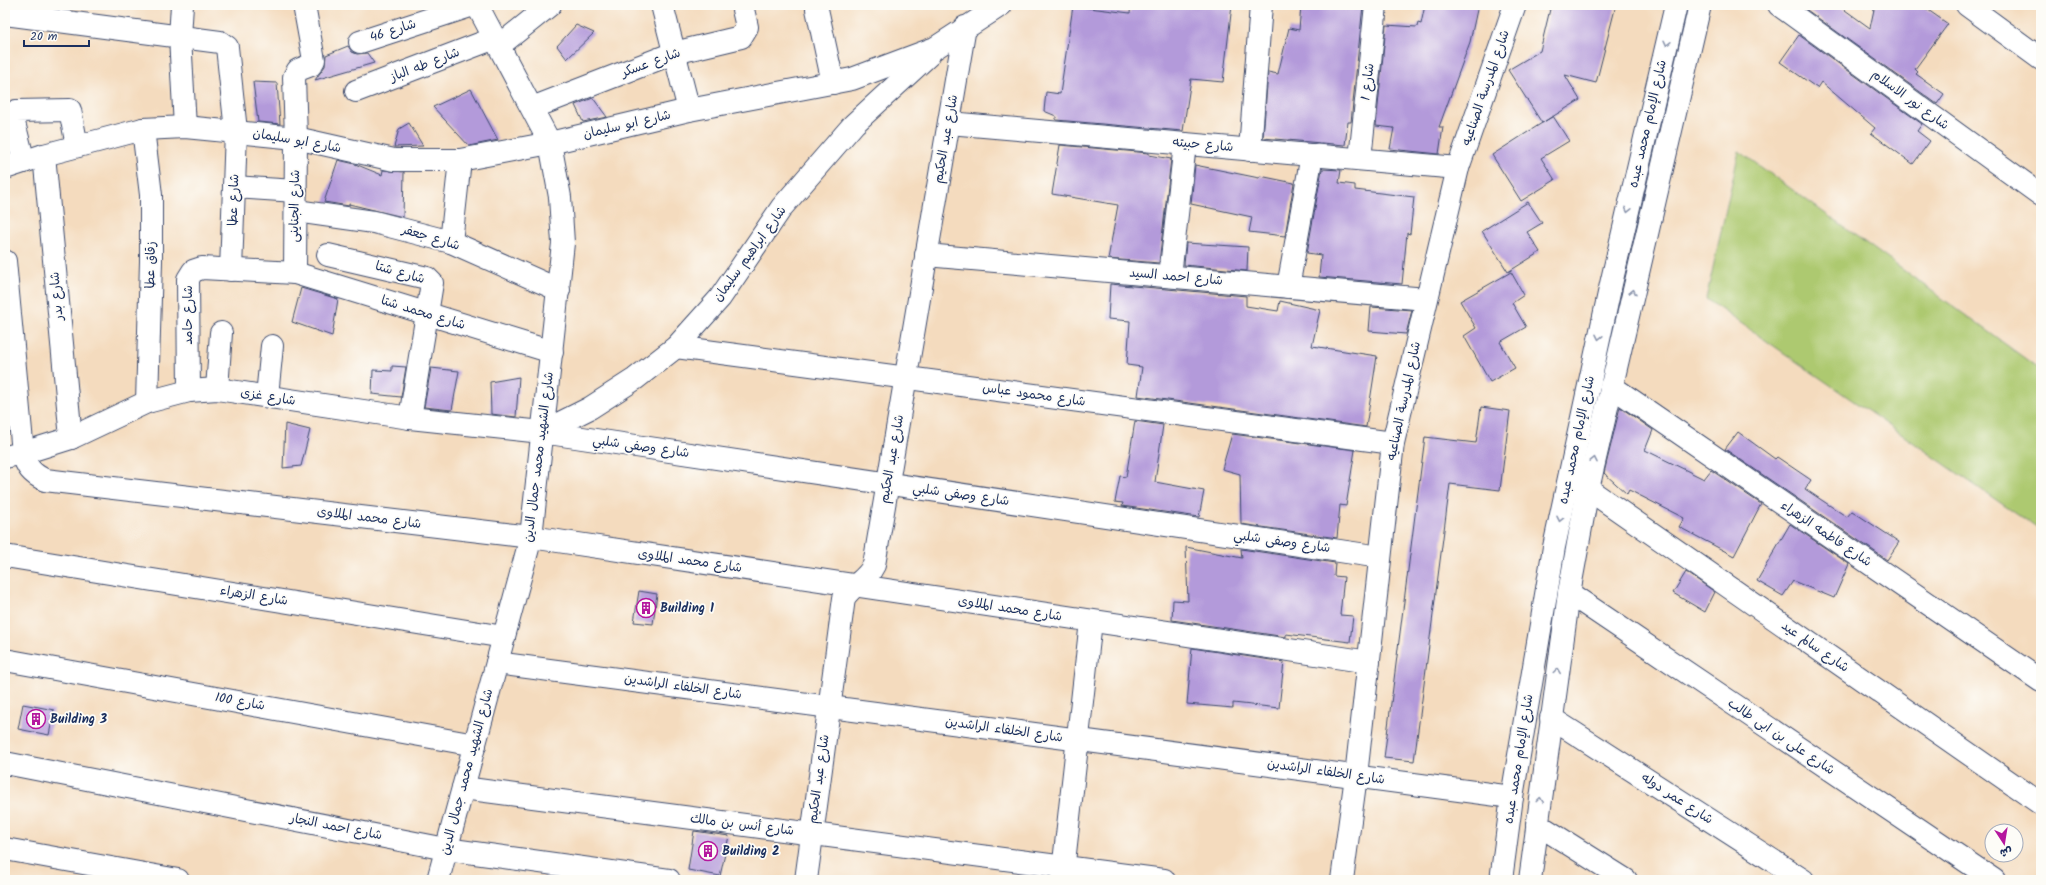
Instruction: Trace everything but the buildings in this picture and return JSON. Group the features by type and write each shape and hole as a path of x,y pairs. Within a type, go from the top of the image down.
{"street":[{"path":"182,5 180,38 185,127"},
{"name":"شارع الجناينى","path":"295,273 296,138 294,77 298,70 311,65 314,60 304,5"},
{"name":"شارع 46","path":"360,42 473,5"},
{"name":"شارع الشهيد محمد جمال الدين","path":"438,880 531,537 563,243 560,198 550,143 477,5"},
{"name":"شارع طه الباز","path":"356,91 497,42 550,5"},
{"path":"662,5 689,110"},
{"name":"شارع عسكر","path":"532,108 674,53 741,37 747,27 742,5"},
{"name":"شارع ابو سليمان","path":"14,165 77,146 143,130 185,127 296,138 394,160 460,160 550,143 689,110 852,79 935,48 965,27 1001,5"},
{"path":"1250,150 1261,5"},
{"name":"شارع 1","path":"1360,159 1376,5"},
{"name":"شارع المدرسة الصناعيه","path":"1342,880 1356,776 1393,443 1458,168 1516,5"},
{"name":"شارع الإمام محمد عبده","path":"1501,880 1512,797 1554,547 1611,284 1676,5"},
{"name":"شارع الإمام محمد عبده","path":"1530,880 1569,593 1588,489 1700,5"},
{"name":"شارع نور الاسلام","path":"1779,5 2041,195"},
{"path":"1968,5 2041,59"},
{"path":"817,9 833,83"},
{"path":"5,14 180,38"},
{"name":"شارع عبد الحكيم","path":"806,880 844,598 855,585 867,577 874,565 965,27"},
{"name":"شارع ابو سليمان","path":"180,38 220,42 227,46 236,131"},
{"name":"شارع ابراهيم سليمان","path":"542,432 590,408 635,379 676,347 720,298 782,207 849,130 935,48"},
{"path":"14,165 12,115 16,111 70,110 77,146"},
{"name":"شارع حبيته","path":"949,123 1458,168"},
{"name":"زقاق عطا","path":"143,130 151,195 151,261 147,402"},
{"name":"شارع عطا","path":"231,270 236,131"},
{"path":"1170,276 1185,144"},
{"name":"شارع بدر","path":"44,155 71,438"},
{"path":"1288,287 1312,155"},
{"path":"450,242 460,160"},
{"name":"شارع جعفر","path":"234,187 296,201 450,242 559,290"},
{"name":"شارع شتا","path":"328,254 429,279 432,286 410,418"},
{"name":"شارع احمد السيد","path":"926,255 1426,299"},
{"name":"شارع محمد الملاوى","path":"5,260 14,455 25,462 30,470 45,480 531,537 1369,662"},
{"name":"شارع حامد","path":"188,391 188,279 198,269 295,273"},
{"name":"شارع محمد شتا","path":"295,273 552,352"},
{"path":"217,389 221,333"},
{"path":"267,396 272,346"},
{"name":"شارع محمود عباس","path":"676,347 1393,443"},
{"name":"شارع فاطمه الزهراء","path":"1611,386 2041,681"},
{"name":"شارع غزى","path":"14,455 71,438 147,402 188,391 217,389 410,418 542,432"},
{"name":"شارع وصفى شلبي","path":"542,432 1380,557"},
{"name":"شارع سالم عيد","path":"1588,489 2041,804"},
{"name":"شارع الزهراء","path":"5,556 504,637"},
{"name":"شارع على بن ابى طالب","path":"1569,593 1994,880"},
{"path":"1063,873 1091,621"},
{"name":"شارع 100","path":"5,660 475,745"},
{"name":"شارع الخلفاء الراشدين","path":"497,662 1512,797"},
{"name":"شارع عمر دوله","path":"1551,718 1803,880"},
{"name":"شارع احمد النجار","path":"5,763 446,849 668,880"},
{"name":"شارع أنس بن مالك","path":"463,788 812,834 1063,873 1164,880"},
{"path":"1537,824 1626,880"},
{"path":"5,850 178,880"}],"green space":[{"path":"1739,151 2041,370 2041,531 1706,299"}],"place":[{"name":"Building 1","path":"646,608"},
{"name":"Building 3","path":"36,719"},
{"name":"Building 2","path":"708,851"}]}
